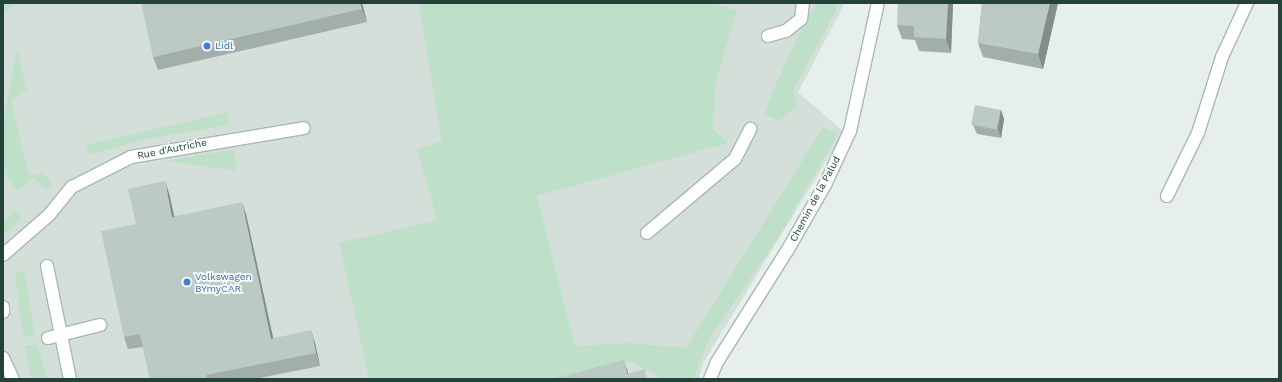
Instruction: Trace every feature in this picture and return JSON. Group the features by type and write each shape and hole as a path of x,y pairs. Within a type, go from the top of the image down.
{"street":[{"path":"768,36 786,31 801,19 803,3"},
{"name":"Chemin de la Palud","path":"710,379 717,362 787,250 825,185 850,131 878,3"},
{"path":"1167,196 1198,132 1222,57 1247,3"},
{"name":"Rue d'Autriche","path":"3,255 49,215 72,188 131,157 304,128"},
{"path":"648,233 735,159 750,129"},
{"path":"47,266 70,379"},
{"path":"3,312 4,307"},
{"path":"48,338 100,325"},
{"path":"3,358 14,379"}],"shaded area":[{"path":"3,3 845,3 798,92 844,132 703,363 699,379 3,379"}],"green space":[{"path":"3,3 20,3 3,13"},
{"path":"419,3 709,3 737,10 716,81 713,129 728,143 537,196 575,346 631,343 686,348 823,127 838,134 779,236 710,338 693,379 662,379 631,361 562,379 369,379 339,243 437,220 417,149 442,141"},
{"path":"818,3 840,3 793,91 798,106 779,121 764,114 806,18"},
{"path":"17,50 27,90 11,100 29,175 43,173 52,185 49,188 44,188 34,178 18,191 3,171 3,123"},
{"path":"229,112 227,125 147,139 91,154 87,152 85,145"},
{"path":"234,149 237,171 166,161"},
{"path":"15,210 20,216 20,220 3,236 3,222"},
{"path":"24,270 35,334 23,338 15,274"},
{"path":"38,344 47,379 31,379 25,346"}],"building":[{"name":"Lidl","path":"141,3 360,3 362,9 153,57"},
{"path":"898,3 948,3 946,39 914,37 914,26 897,25"},
{"path":"982,3 1050,3 1038,54 978,43"},
{"path":"975,105 1001,110 997,130 971,125"},
{"name":"Volkswagen BYmyCAR","path":"165,181 172,217 242,202 271,339 311,330 316,353 206,375 207,379 150,379 140,334 124,337 101,231 136,224 128,189"},
{"path":"624,360 627,374 645,369 647,379 552,379"}],"place":[{"name":"Lidl","path":"207,46"},
{"name":"Volkswagen BYmyCAR","path":"187,282"}]}
